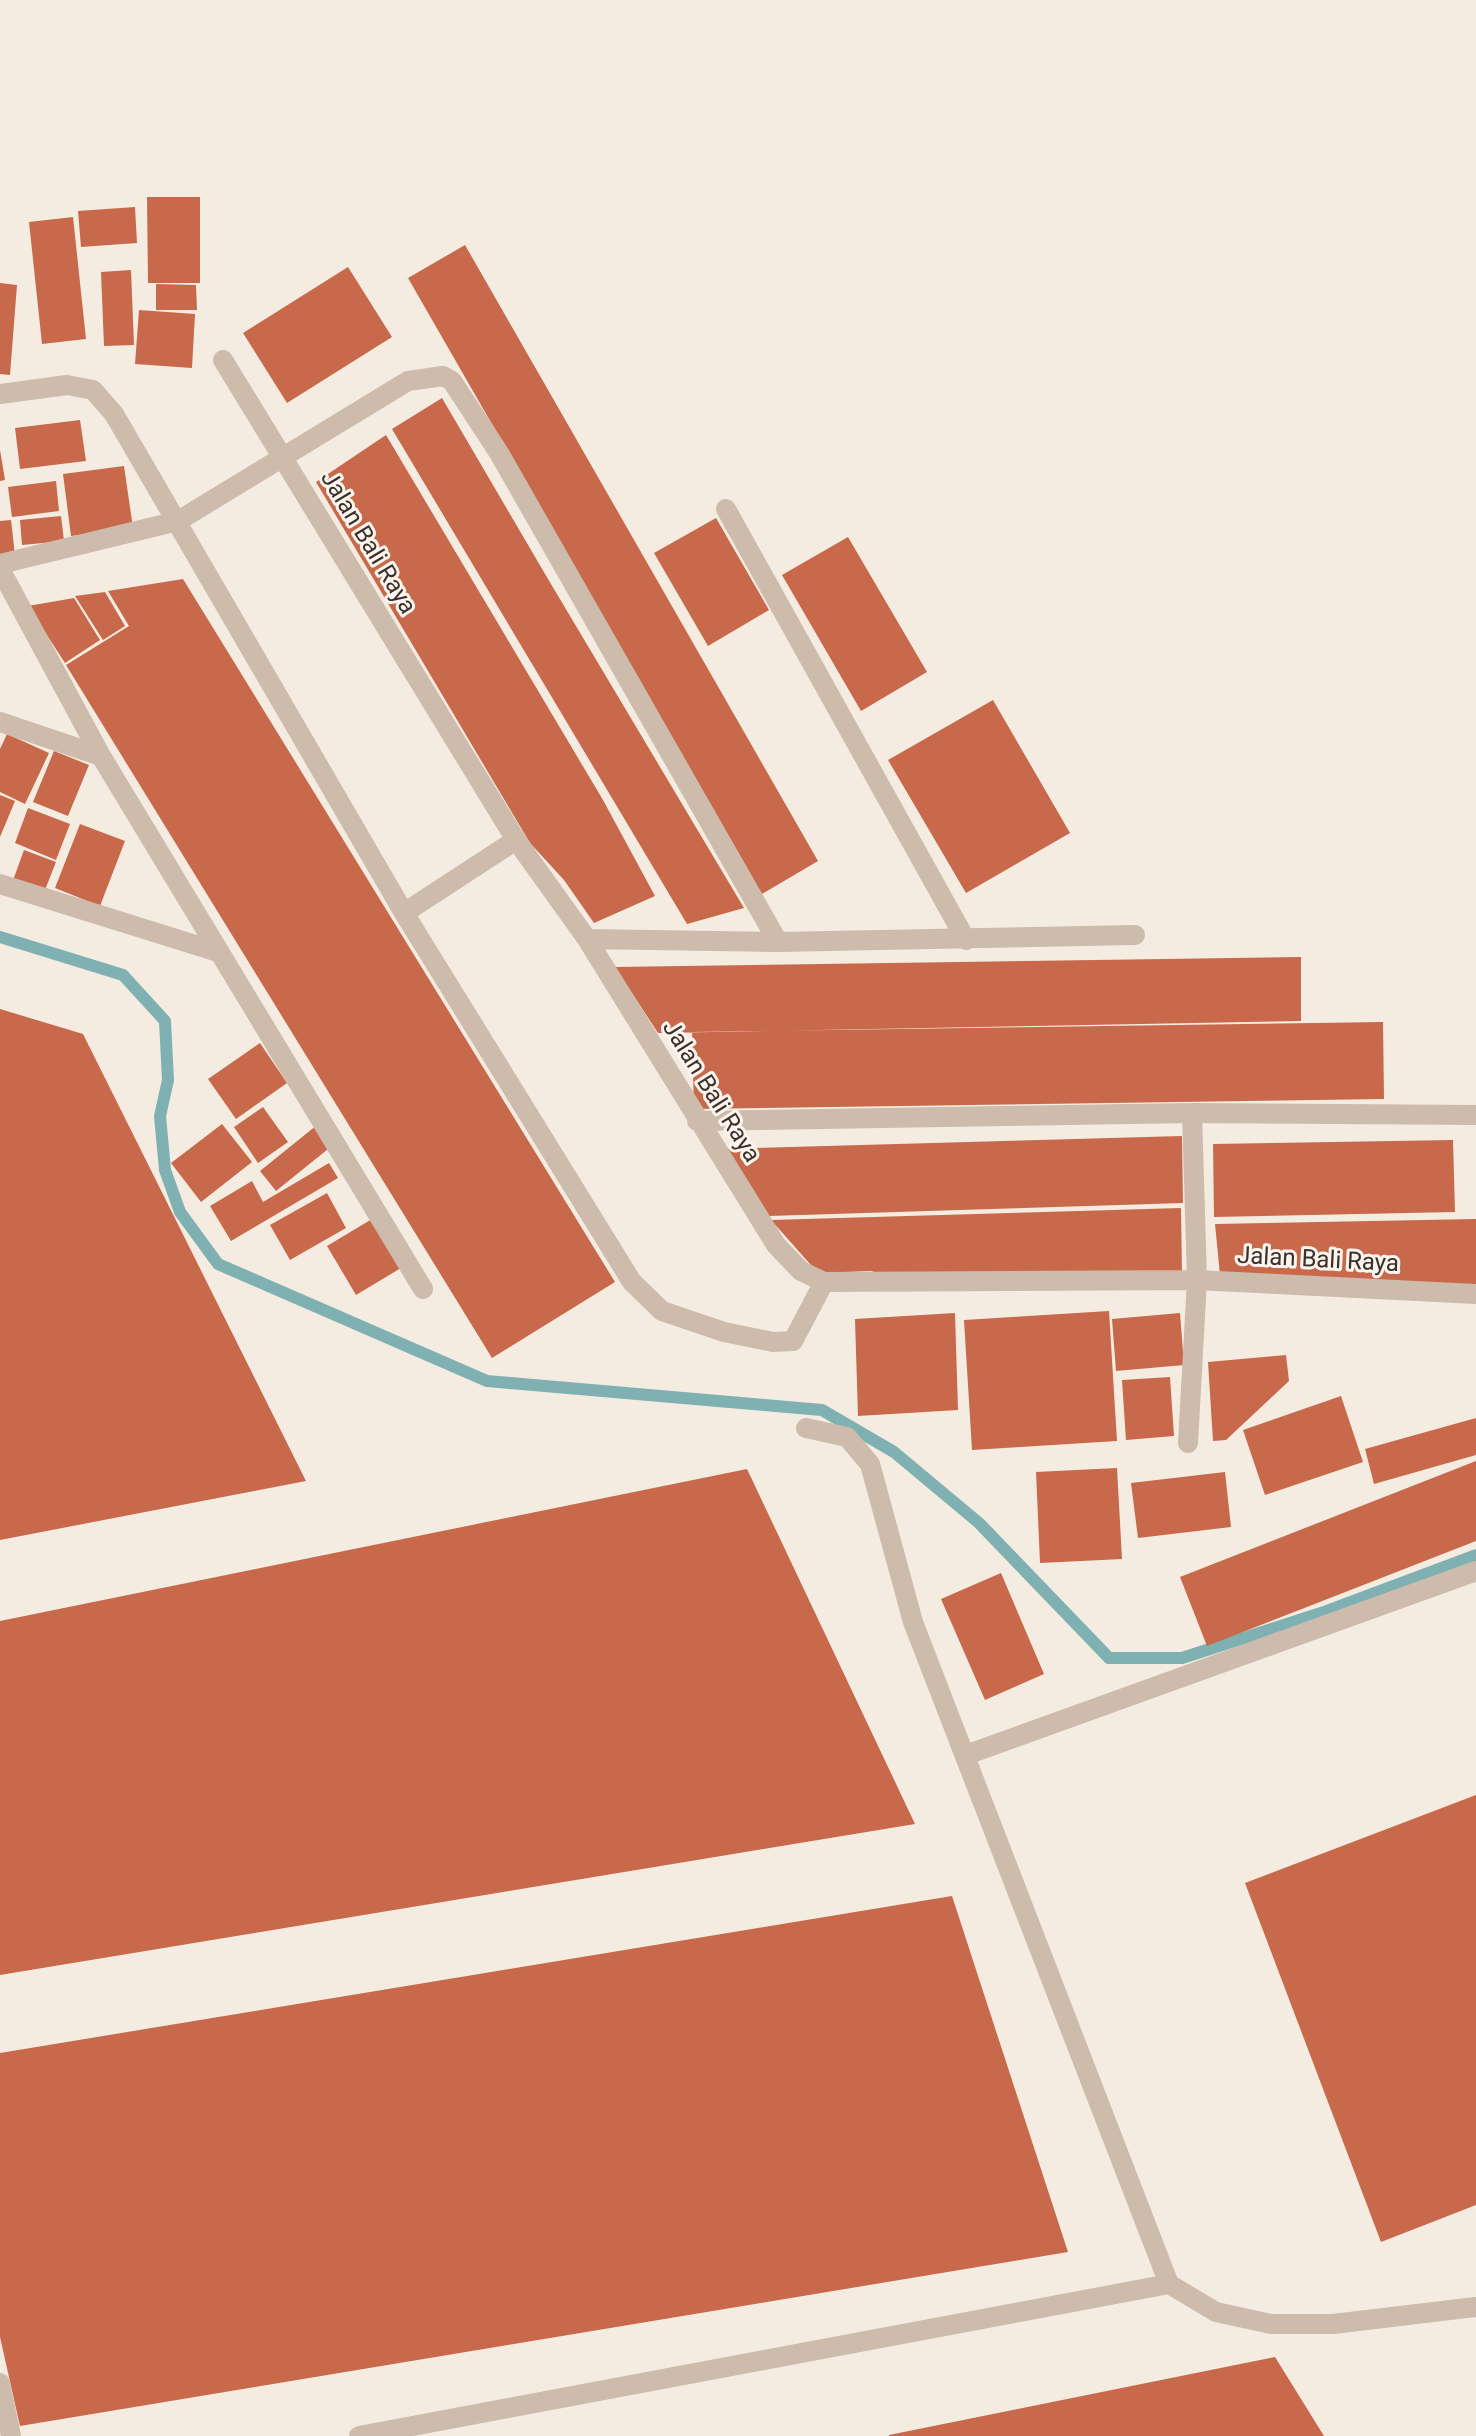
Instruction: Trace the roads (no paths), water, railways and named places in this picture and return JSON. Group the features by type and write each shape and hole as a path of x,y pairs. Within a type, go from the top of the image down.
{"street":[{"name":"Jalan Bali Raya","path":"223,360 516,840 587,939 776,1245 801,1271 824,1282 1197,1280 1476,1294"},
{"path":"423,1289 101,756 0,566 178,521 408,381 429,376 452,381 499,453 778,942"},
{"path":"0,394 67,385 93,390 114,414 404,913 632,1282 662,1311 724,1332 773,1342 793,1341 824,1282"},
{"path":"726,509 966,940"},
{"path":"0,722 101,756"},
{"path":"404,913 516,840"},
{"path":"0,884 218,952"},
{"path":"587,939 778,942 1135,935"},
{"path":"697,1121 1192,1113 1476,1115"},
{"path":"1188,1443 1197,1280 1192,1113"},
{"path":"806,1428 847,1437 870,1464 913,1622 1169,2284 1216,2312 1271,2324 1333,2324 1476,2307"},
{"path":"966,1755 1476,1571"},
{"path":"359,2436 1169,2284"},
{"path":"0,2383 11,2436"}],"waterway":[{"path":"0,937 123,975 165,1021 168,1080 160,1116 165,1170 180,1212 218,1264 487,1381 822,1410 894,1452 979,1523 1109,1658 1182,1658 1321,1613 1476,1555"}]}
